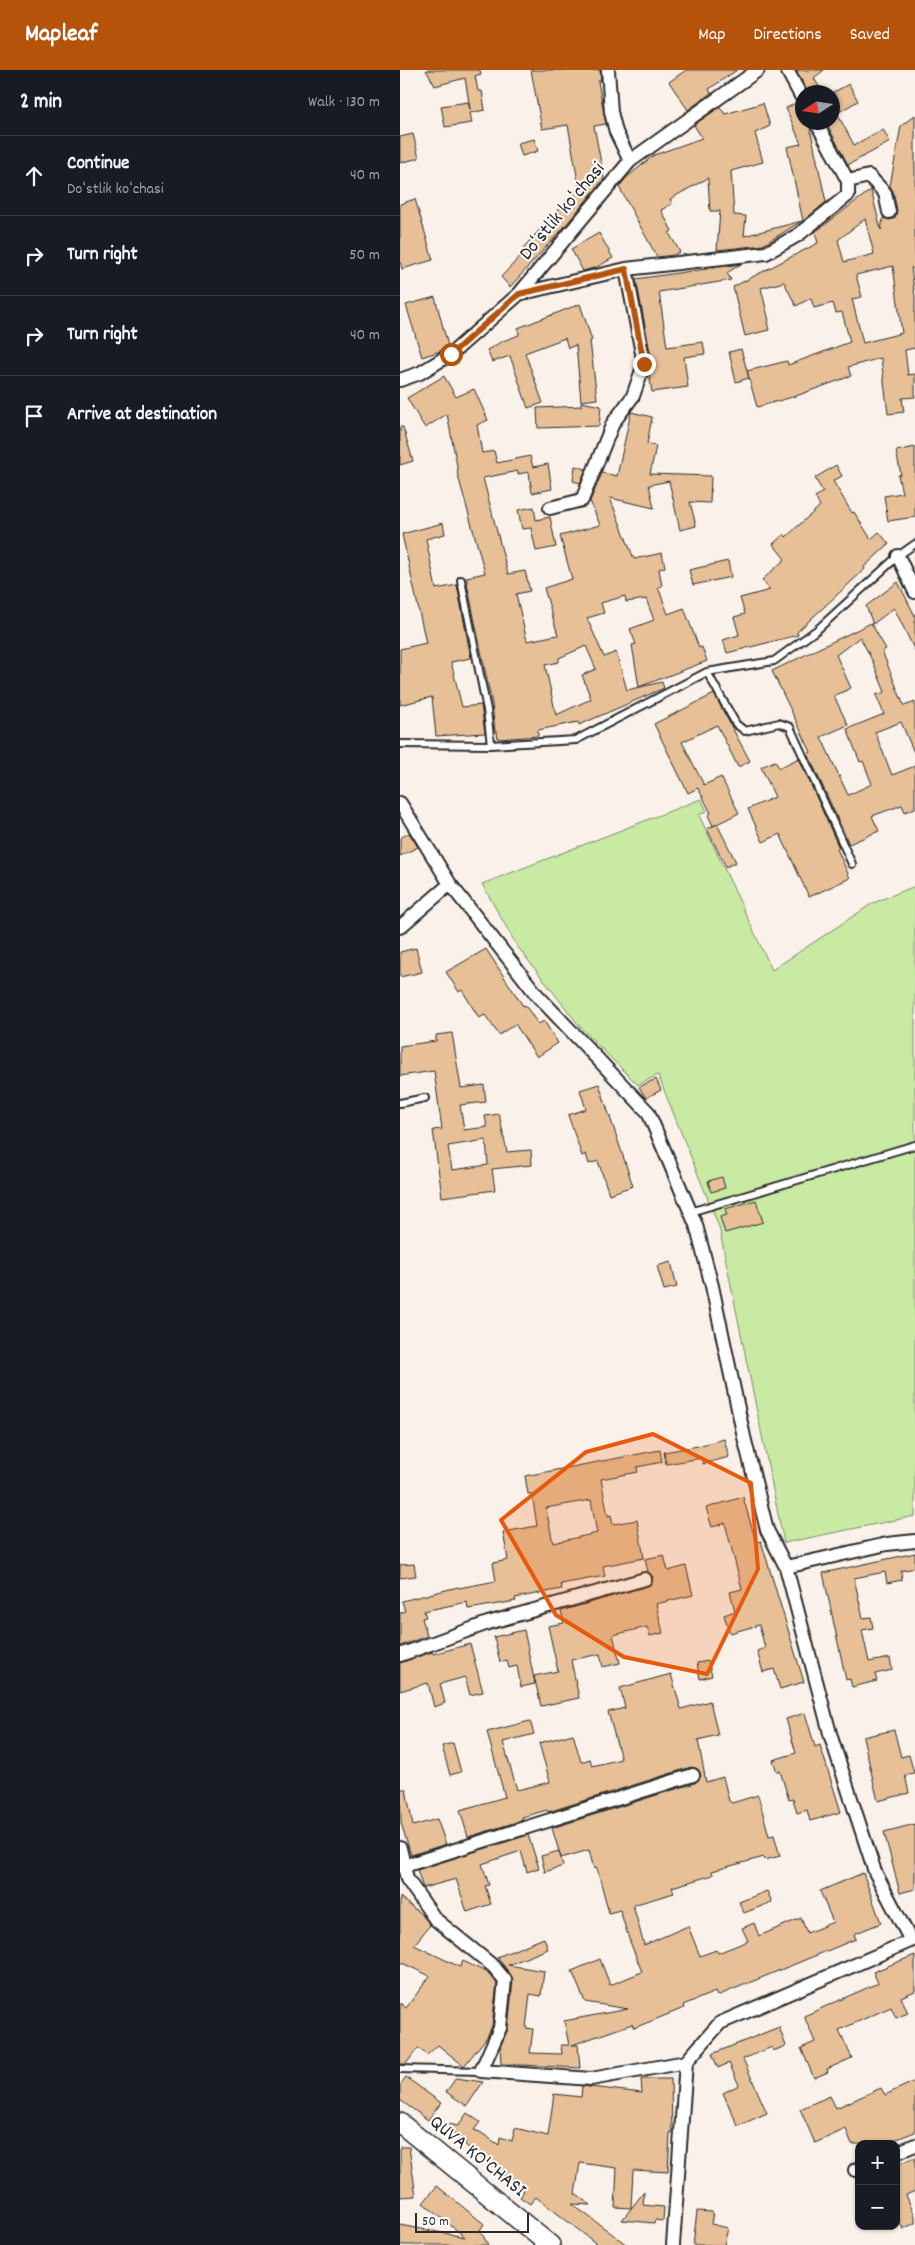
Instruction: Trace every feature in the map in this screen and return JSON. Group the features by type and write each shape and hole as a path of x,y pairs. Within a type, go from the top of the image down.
{"main road":[{"name":"QUVA KO'CHASI","path":"400,2123 550,2245"}],"street":[{"path":"608,70 611,112 616,132 630,161"},
{"name":"Doʻstlik koʻchasi","path":"400,380 420,373 451,354 519,294 630,161 758,70"},
{"path":"787,70 795,85"},
{"path":"519,294 626,269 766,253 798,235 848,195 848,181 820,130"},
{"path":"848,181 870,176 885,193 889,212"},
{"path":"550,508 582,500 613,423 633,396 644,364 626,269"},
{"path":"898,556 915,592"},
{"path":"400,803 450,884 538,995 648,1112 696,1225 712,1286 766,1530 786,1567 831,1737 875,1872 913,1940 720,2023 686,2062 673,2245"},
{"path":"400,927 450,884"},
{"path":"786,1567 886,1544 915,1541"},
{"path":"400,1655 488,1624 645,1578"},
{"path":"404,1866 694,1775"},
{"path":"400,1848 407,1880 435,1919 493,1966 505,1980 500,2028 482,2071 591,2079 686,2062"},
{"path":"900,2151 915,2145"}],"lane":[{"path":"400,744 491,744 576,740 707,672 774,661 818,629 898,556 915,544"},
{"path":"461,580 487,710 491,744"},
{"path":"707,672 736,724 745,731 779,723 790,727 852,864"},
{"path":"400,1103 425,1098"},
{"path":"690,1212 915,1145"},
{"path":"400,2069 482,2071"}],"highlighted area":[{"path":"653,1434 751,1483 758,1569 707,1674 624,1657 556,1615 501,1520 586,1452"}],"green space":[{"path":"701,799 707,811 699,815 772,970 873,903 915,886 915,1516 784,1543 719,1227 658,1075 638,1085 582,1029 517,946 482,884"}],"building":[{"path":"426,70 480,70 481,74 475,76 478,91 482,91 485,110 470,113 472,123 445,127 441,106 468,102 470,109 465,78 435,86"},
{"path":"531,70 600,70 601,81 598,81 606,124 594,126 604,179 510,287 501,277 526,250 523,248 579,187 568,125 542,129"},
{"path":"686,70 737,70 709,89 711,93 688,110 669,82"},
{"path":"796,70 824,70 814,78 818,85 804,85"},
{"path":"849,84 858,101 840,111 840,89"},
{"path":"763,103 770,126 755,133 763,162 731,171 734,215 746,216 744,236 802,221 763,245 717,250 720,211 710,211 708,178 670,199 672,204 661,210 672,231 669,233 680,252 674,255 657,257 619,187 626,178 654,155 702,138 694,125 720,107 725,114"},
{"path":"795,104 795,130 786,108"},
{"path":"915,115 915,268 911,268 915,296 915,348 905,350 908,375 915,374 915,397 902,398 904,412 888,414 881,358 848,367 851,376 796,396 757,407 747,371 787,361 788,365 850,342 842,312 836,313 833,303 814,308 811,298 796,306 784,282 761,288 769,321 767,322 769,330 745,336 733,287 818,243 815,232 871,190 881,230 883,218 890,220 895,218 897,210 890,186 901,126","holes":["865,219 874,254 844,262 838,240","893,266 902,333 863,343 852,299 862,297 856,275"]},
{"path":"840,119 854,145 883,129 890,142 848,165 830,130 840,130"},
{"path":"795,130 810,130 826,202 803,221 787,147 801,144"},
{"path":"413,134 419,158 400,163 400,137"},
{"path":"534,139 538,151 522,156 518,143"},
{"path":"415,199 433,260 402,269 400,261 400,204"},
{"path":"599,233 613,258 597,267 583,271 571,249"},
{"path":"741,264 727,273 731,280 659,292 667,347 703,342 705,354 684,357 688,387 652,392 649,374 652,362 636,279"},
{"path":"435,297 448,346 422,357 406,305"},
{"path":"580,304 592,340 590,341 597,399 581,401 576,345 568,348 565,338 525,353 543,403 528,408 510,356 492,362 487,350 519,335 518,328"},
{"path":"741,349 749,378 736,382 729,352"},
{"path":"444,376 456,397 474,389 488,420 477,425 482,453 494,451 497,463 530,456 533,467 548,464 552,489 532,493 529,472 518,474 518,471 483,478 508,574 525,571 530,591 516,594 527,641 558,635 544,588 572,579 560,536 600,525 590,501 602,473 617,476 631,412 652,417 647,444 656,446 650,474 711,476 710,503 690,502 696,526 680,530 669,481 649,485 654,508 610,498 634,559 662,553 665,567 659,569 662,586 658,587 668,614 684,608 699,648 702,647 707,661 639,687 632,645 636,644 630,629 654,620 646,599 626,602 625,596 601,603 604,613 587,618 604,657 616,652 627,690 662,682 664,688 579,725 578,722 538,730 538,736 498,739 497,732 495,732 492,704 467,583 467,577 485,573 457,472 447,414 425,428 407,398","holes":["586,646 596,669 582,675 591,699 556,715 545,665 559,662 559,658"]},
{"path":"581,402 601,406 599,426 538,428 537,408 581,406"},
{"path":"400,427 403,427 413,461 400,465"},
{"path":"915,447 915,517 888,521 884,496 902,493 898,475 901,475 896,451"},
{"path":"836,465 842,476 833,481 852,513 854,512 871,539 879,532 889,544 797,632 798,635 727,653 723,640 739,635 734,617 745,614 740,598 770,590 762,580 785,559 773,544 784,534 786,537 820,506 815,497 823,492 815,478"},
{"path":"575,466 586,469 580,483 573,481"},
{"path":"534,507 536,520 550,517 556,547 536,551 531,528 522,529 518,510"},
{"path":"443,523 445,534 426,539 436,589 457,585 471,658 451,662 462,707 481,705 485,733 436,736 432,697 400,705 400,649 426,643 402,534"},
{"path":"728,561 731,577 693,585 689,570"},
{"path":"898,582 915,616 915,651 894,608 873,624 866,606"},
{"path":"871,623 886,649 882,651 904,706 915,702 915,755 901,722 875,732 892,775 915,766 915,808 905,812 902,805 872,816 879,831 849,844 808,754 811,752 772,671","holes":["860,637 885,692 876,695 884,714 847,729 860,762 863,761 872,784 848,795 821,737 848,725 834,696 851,688 836,655"]},
{"path":"714,694 750,761 738,767 717,725 682,742 704,785 721,777 739,813 713,826 708,815 711,813 698,788 688,793 654,724"},
{"path":"799,758 839,848 837,849 850,878 809,897 780,834 763,842 748,809 775,797 761,767 775,761 779,768"},
{"path":"717,824 736,862 726,867 707,829"},
{"path":"409,833 418,847 400,856 400,838"},
{"path":"416,948 422,972 400,977 400,952"},
{"path":"486,949 523,1006 525,1005 538,1024 544,1021 558,1043 537,1057 515,1024 499,1035 485,1015 479,1018 462,990 459,992 446,972"},
{"path":"452,1033 461,1088 484,1085 486,1102 460,1105 464,1130 487,1127 485,1116 499,1114 507,1152 531,1150 532,1165 492,1169 495,1190 442,1197 433,1130 442,1129 434,1071 400,1076 400,1046 436,1041 436,1035","holes":["486,1140 488,1165 452,1170 448,1146"]},
{"path":"656,1079 661,1090 646,1098 639,1087"},
{"path":"599,1084 633,1186 609,1194 598,1161 589,1164 586,1154 582,1156 568,1115 586,1109 580,1090"},
{"path":"722,1177 725,1188 711,1192 708,1181"},
{"path":"756,1200 763,1222 725,1233 720,1217 727,1215 725,1209"},
{"path":"671,1262 677,1287 664,1290 657,1266"},
{"path":"724,1439 729,1457 703,1464 702,1458 666,1464 664,1452"},
{"path":"660,1450 662,1462 637,1467 638,1472 601,1479 608,1516 611,1515 613,1524 637,1520 644,1558 603,1566 605,1576 561,1584 562,1589 515,1598 516,1601 468,1609 467,1602 424,1611 426,1617 422,1618 427,1636 400,1646 400,1613 405,1611 402,1601 458,1587 496,1581 493,1563 508,1560 503,1532 537,1526 532,1494 528,1494 525,1476","holes":["591,1500 597,1533 553,1543 546,1508"]},
{"path":"743,1497 756,1542 761,1541 804,1682 780,1689 774,1669 763,1672 757,1651 765,1648 759,1625 730,1633 724,1615 735,1611 730,1592 742,1589 725,1523 712,1527 706,1508"},
{"path":"915,1553 915,1568 901,1571 902,1580 887,1583 885,1572 854,1578 863,1618 871,1617 873,1628 862,1630 869,1662 890,1658 892,1670 875,1674 877,1681 852,1687 850,1679 846,1680 823,1573"},
{"path":"664,1555 668,1571 686,1566 693,1595 656,1604 663,1633 650,1636 647,1627 613,1635 620,1663 603,1667 600,1654 571,1660 579,1698 541,1706 534,1676 558,1671 548,1626 564,1623 561,1611 650,1585 653,1577 648,1572 645,1559"},
{"path":"414,1564 416,1576 400,1578 400,1565"},
{"path":"524,1630 535,1684 521,1687 517,1666 509,1668 507,1660 500,1662 494,1637"},
{"path":"470,1644 483,1692 470,1695 465,1677 440,1684 445,1703 434,1707 428,1683 400,1691 400,1663 432,1652 433,1654"},
{"path":"708,1661 712,1676 700,1679 697,1663"},
{"path":"671,1674 681,1709 710,1701 718,1735 698,1740 706,1782 723,1777 729,1801 732,1803 758,1795 769,1836 774,1835 780,1856 765,1860 764,1857 712,1871 713,1875 672,1887 674,1893 633,1905 644,1945 688,1926 700,1956 716,1950 718,1953 748,1941 742,1928 754,1923 759,1936 801,1918 807,1933 833,1922 820,1891 863,1873 881,1923 854,1934 856,1939 717,1996 715,1992 683,2005 684,2008 634,2028 632,2024 572,2045 578,2045 580,2068 501,2064 500,2047 508,2029 513,1980 497,1957 544,1938 548,1949 508,1965 544,1971 541,1996 530,1994 526,2028 533,2029 530,2053 562,2054 561,2045 569,2045 564,2021 628,2009 585,2002 572,1971 600,1959 610,1985 642,1972 620,1910 609,1913 597,1868 594,1869 589,1850 561,1858 552,1828 695,1783 701,1776 698,1769 691,1767 548,1812 547,1810 522,1817 523,1820 468,1837 460,1810 505,1797 487,1732 530,1721 534,1734 503,1742 517,1790 550,1782 539,1743 573,1734 581,1762 590,1759 592,1766 621,1759 608,1712 625,1708 620,1688"},
{"path":"805,1713 815,1747 820,1745 841,1812 810,1821 807,1810 797,1813 793,1799 789,1800 780,1771 777,1772 773,1760 796,1753 786,1719"},
{"path":"894,1730 901,1757 909,1755 914,1773 905,1775 909,1793 878,1801 863,1737"},
{"path":"453,1743 461,1772 450,1775 442,1746"},
{"path":"400,1789 406,1789 413,1826 437,1819 446,1844 411,1855 401,1823"},
{"path":"915,1824 915,1889 900,1893 884,1832"},
{"path":"528,1835 539,1868 527,1872 521,1851 482,1864 489,1885 485,1886 491,1904 467,1912 456,1879 423,1888 417,1870"},
{"path":"559,1851 563,1866 545,1872 541,1856"},
{"path":"767,1891 772,1902 744,1913 739,1902"},
{"path":"400,1897 423,1916 430,1925 414,1945 460,1967 463,1961 488,1973 497,1983 492,2026 487,2037 464,2066 438,2045 427,2055 418,2048 406,2064 400,2064 400,2003 406,2008 430,1976 400,1962"},
{"path":"915,1955 915,1991 901,1997 908,2013 896,2018 891,2007 839,2030 852,2058 827,2069 828,2072 814,2078 801,2048 815,2042 804,2016 878,1983 873,1972"},
{"path":"779,2027 786,2046 773,2051 772,2047 743,2059 767,2113 738,2126 723,2093 739,2085 729,2063 718,2068 712,2054"},
{"path":"406,2077 441,2103 428,2120 400,2100 400,2085"},
{"path":"456,2078 483,2082 467,2106 446,2092"},
{"path":"641,2079 671,2079 672,2133 670,2133 668,2172 633,2170 631,2208 615,2207 617,2168 580,2163 575,2194 591,2205 572,2204 627,2245 598,2245 536,2197 530,2204 520,2197 524,2191 439,2122 458,2126 467,2113 480,2122 474,2130 499,2145 500,2137 512,2141 515,2128 548,2136 554,2094 581,2097 582,2086 642,2093"},
{"path":"915,2081 915,2132 894,2140 855,2140 855,2144 852,2144 846,2129 815,2143 800,2109 830,2096 836,2108 881,2088 885,2095"},
{"path":"400,2147 409,2147 416,2196 400,2197"},
{"path":"915,2157 915,2191 906,2195 915,2216 915,2223 903,2229 900,2223 900,2163"},
{"path":"437,2186 484,2224 480,2230 488,2245 400,2245 400,2225 465,2237 423,2203"},
{"path":"644,2192 643,2205 664,2207 663,2221 655,2220 654,2223 622,2220"},
{"path":"697,2211 713,2212 711,2224 728,2228 724,2245 693,2245"}],"route":[{"path":"451,354 519,294 626,269 644,364"}]}
